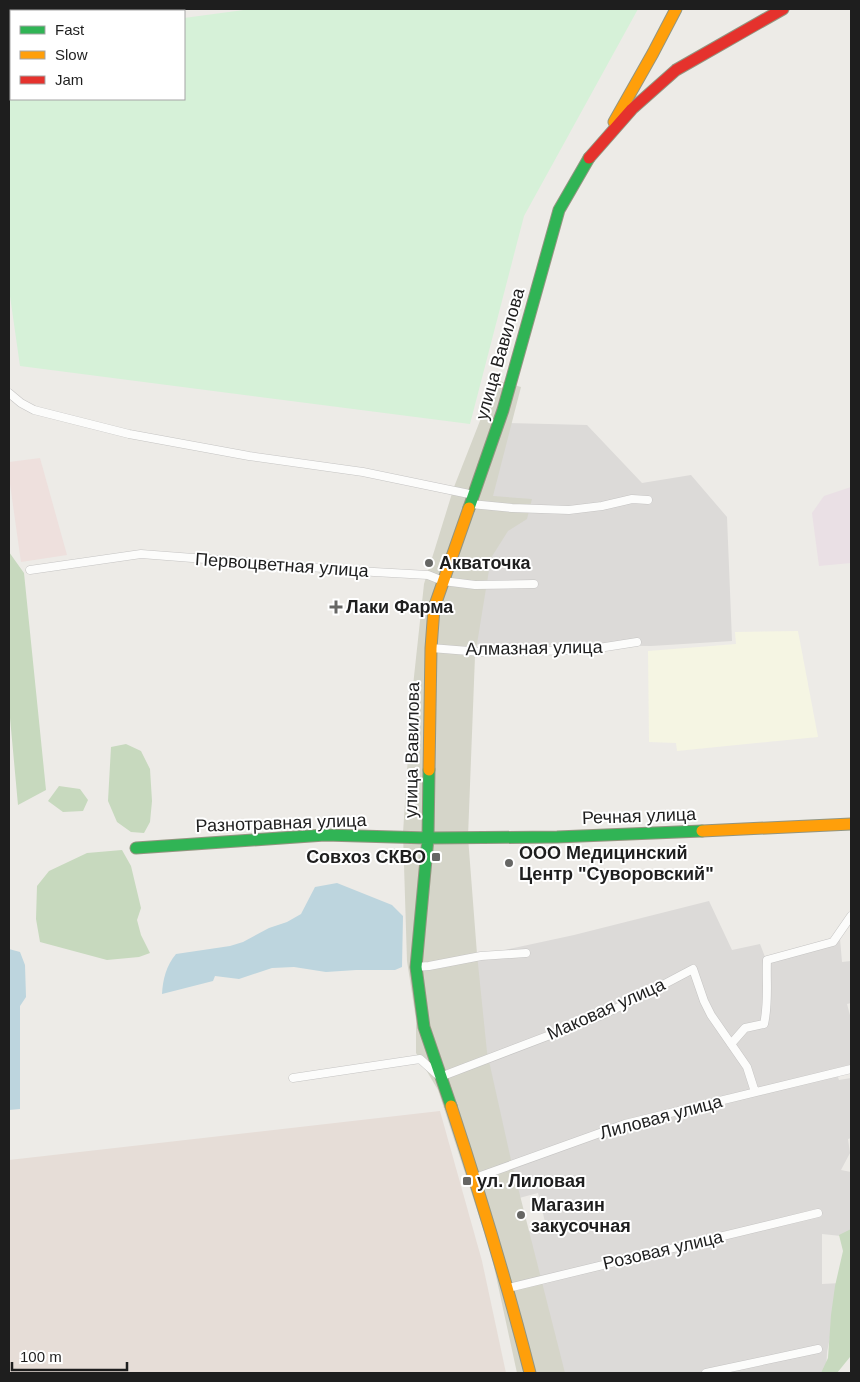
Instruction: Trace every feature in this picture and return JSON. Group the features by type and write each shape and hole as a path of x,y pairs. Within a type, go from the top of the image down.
{"street":[{"name":"улица Вавилова","path":"602,144 676,9"},
{"name":"улица Вавилова","path":"530,1373 508,1288 475,1178 424,1027 416,967 428,838 430,648 434,608 503,410 559,210 586,162 632,109 676,70 783,9"},
{"path":"9,392 21,403 34,410 129,434 249,456 363,472 472,500 512,508 569,510 602,506 632,499 648,500"},
{"name":"Первоцветная улица","path":"30,570 141,554 428,575 444,581 476,585 534,584"},
{"name":"Алмазная улица","path":"430,648 481,652 586,650 637,642"},
{"name":"Речная улица","path":"428,838 557,837 851,824"},
{"name":"Разнотравная улица","path":"136,848 325,835 428,838"},
{"path":"731,1044 745,1028 764,1024 768,990 767,960 833,942 851,916"},
{"path":"416,967 481,956 526,953"},
{"name":"Маковая улица","path":"440,1076 600,1016 693,969 711,1015 747,1067 755,1092"},
{"path":"293,1078 420,1059 440,1076"},
{"name":"Лиловая улица","path":"475,1178 625,1124 851,1069"},
{"name":"Розовая улица","path":"508,1288 818,1213"},
{"path":"706,1373 818,1349"}],"shaded area":[{"path":"496,380 521,387 493,496 532,499 527,519 508,531 491,558 475,656 468,837 487,1052 511,1160 565,1373 517,1373 491,1253 438,1090 416,1053 416,1020 407,961 403,833 412,695 424,584 454,487"},
{"path":"504,423 587,425 642,483 691,475 727,517 732,641 651,646 438,644"},
{"path":"40,458 67,555 21,562 9,477 9,462"},
{"path":"851,487 851,563 819,566 812,513 824,496"},
{"path":"798,631 818,737 677,751 676,743 649,742 648,651 736,644 735,632"},
{"path":"709,901 732,950 760,944 767,962 840,939 842,962 851,961 851,1003 847,1004 851,1019 851,1071 837,1074 839,1080 851,1078 851,1138 848,1139 850,1153 841,1170 851,1172 851,1237 822,1234 822,1284 841,1283 827,1352 826,1373 533,1373 498,1241 546,1226 538,1193 486,1207 422,968 574,935"},
{"path":"440,1111 482,1261 506,1373 9,1373 9,1160"}],"green space":[{"path":"251,9 638,9 524,216 470,424 20,366 9,289 9,41 10,100 185,100 185,18"},
{"path":"9,552 24,573 46,790 18,805 9,707"},
{"path":"126,744 141,751 150,769 152,801 150,822 144,833 131,832 117,822 108,801 111,747"},
{"path":"59,786 80,789 88,800 83,811 63,812 48,801"},
{"path":"122,850 131,866 141,908 137,920 141,935 150,953 139,957 107,960 40,942 36,919 37,886 49,871 87,853"},
{"path":"851,1229 850,1357 837,1373 821,1373 828,1358 835,1286 843,1251 839,1235"}],"water":[{"path":"337,883 392,905 403,916 402,967 395,970 326,972 294,967 272,968 239,979 215,976 213,981 162,994 166,973 176,954 230,946 243,942 301,914 315,887"},
{"path":"9,949 20,952 25,965 26,997 20,1006 20,1109 9,1110"}],"traffic: fast":[{"path":"469,508 503,410 559,210 589,158"},
{"path":"429,770 428,838 416,967 424,1027 451,1106"},
{"path":"136,848 325,835 428,838 557,837 702,831"}],"traffic: slow":[{"path":"614,122 676,9"},
{"path":"429,770 431,648 434,608 469,508"},
{"path":"702,831 851,824"},
{"path":"451,1106 493,1239 530,1373"}],"traffic: jam":[{"path":"589,158 632,109 676,70 783,9"}],"place":[{"name":"Акваточка","path":"429,563"},
{"name":"Лаки Фарма","path":"336,607"},
{"name":"Совхоз СКВО","path":"436,857"},
{"name":"ООО Медицинский Центр \"Суворовский\"","path":"509,863"},
{"name":"ул. Лиловая","path":"467,1181"},
{"name":"Магазин закусочная","path":"521,1215"}]}
